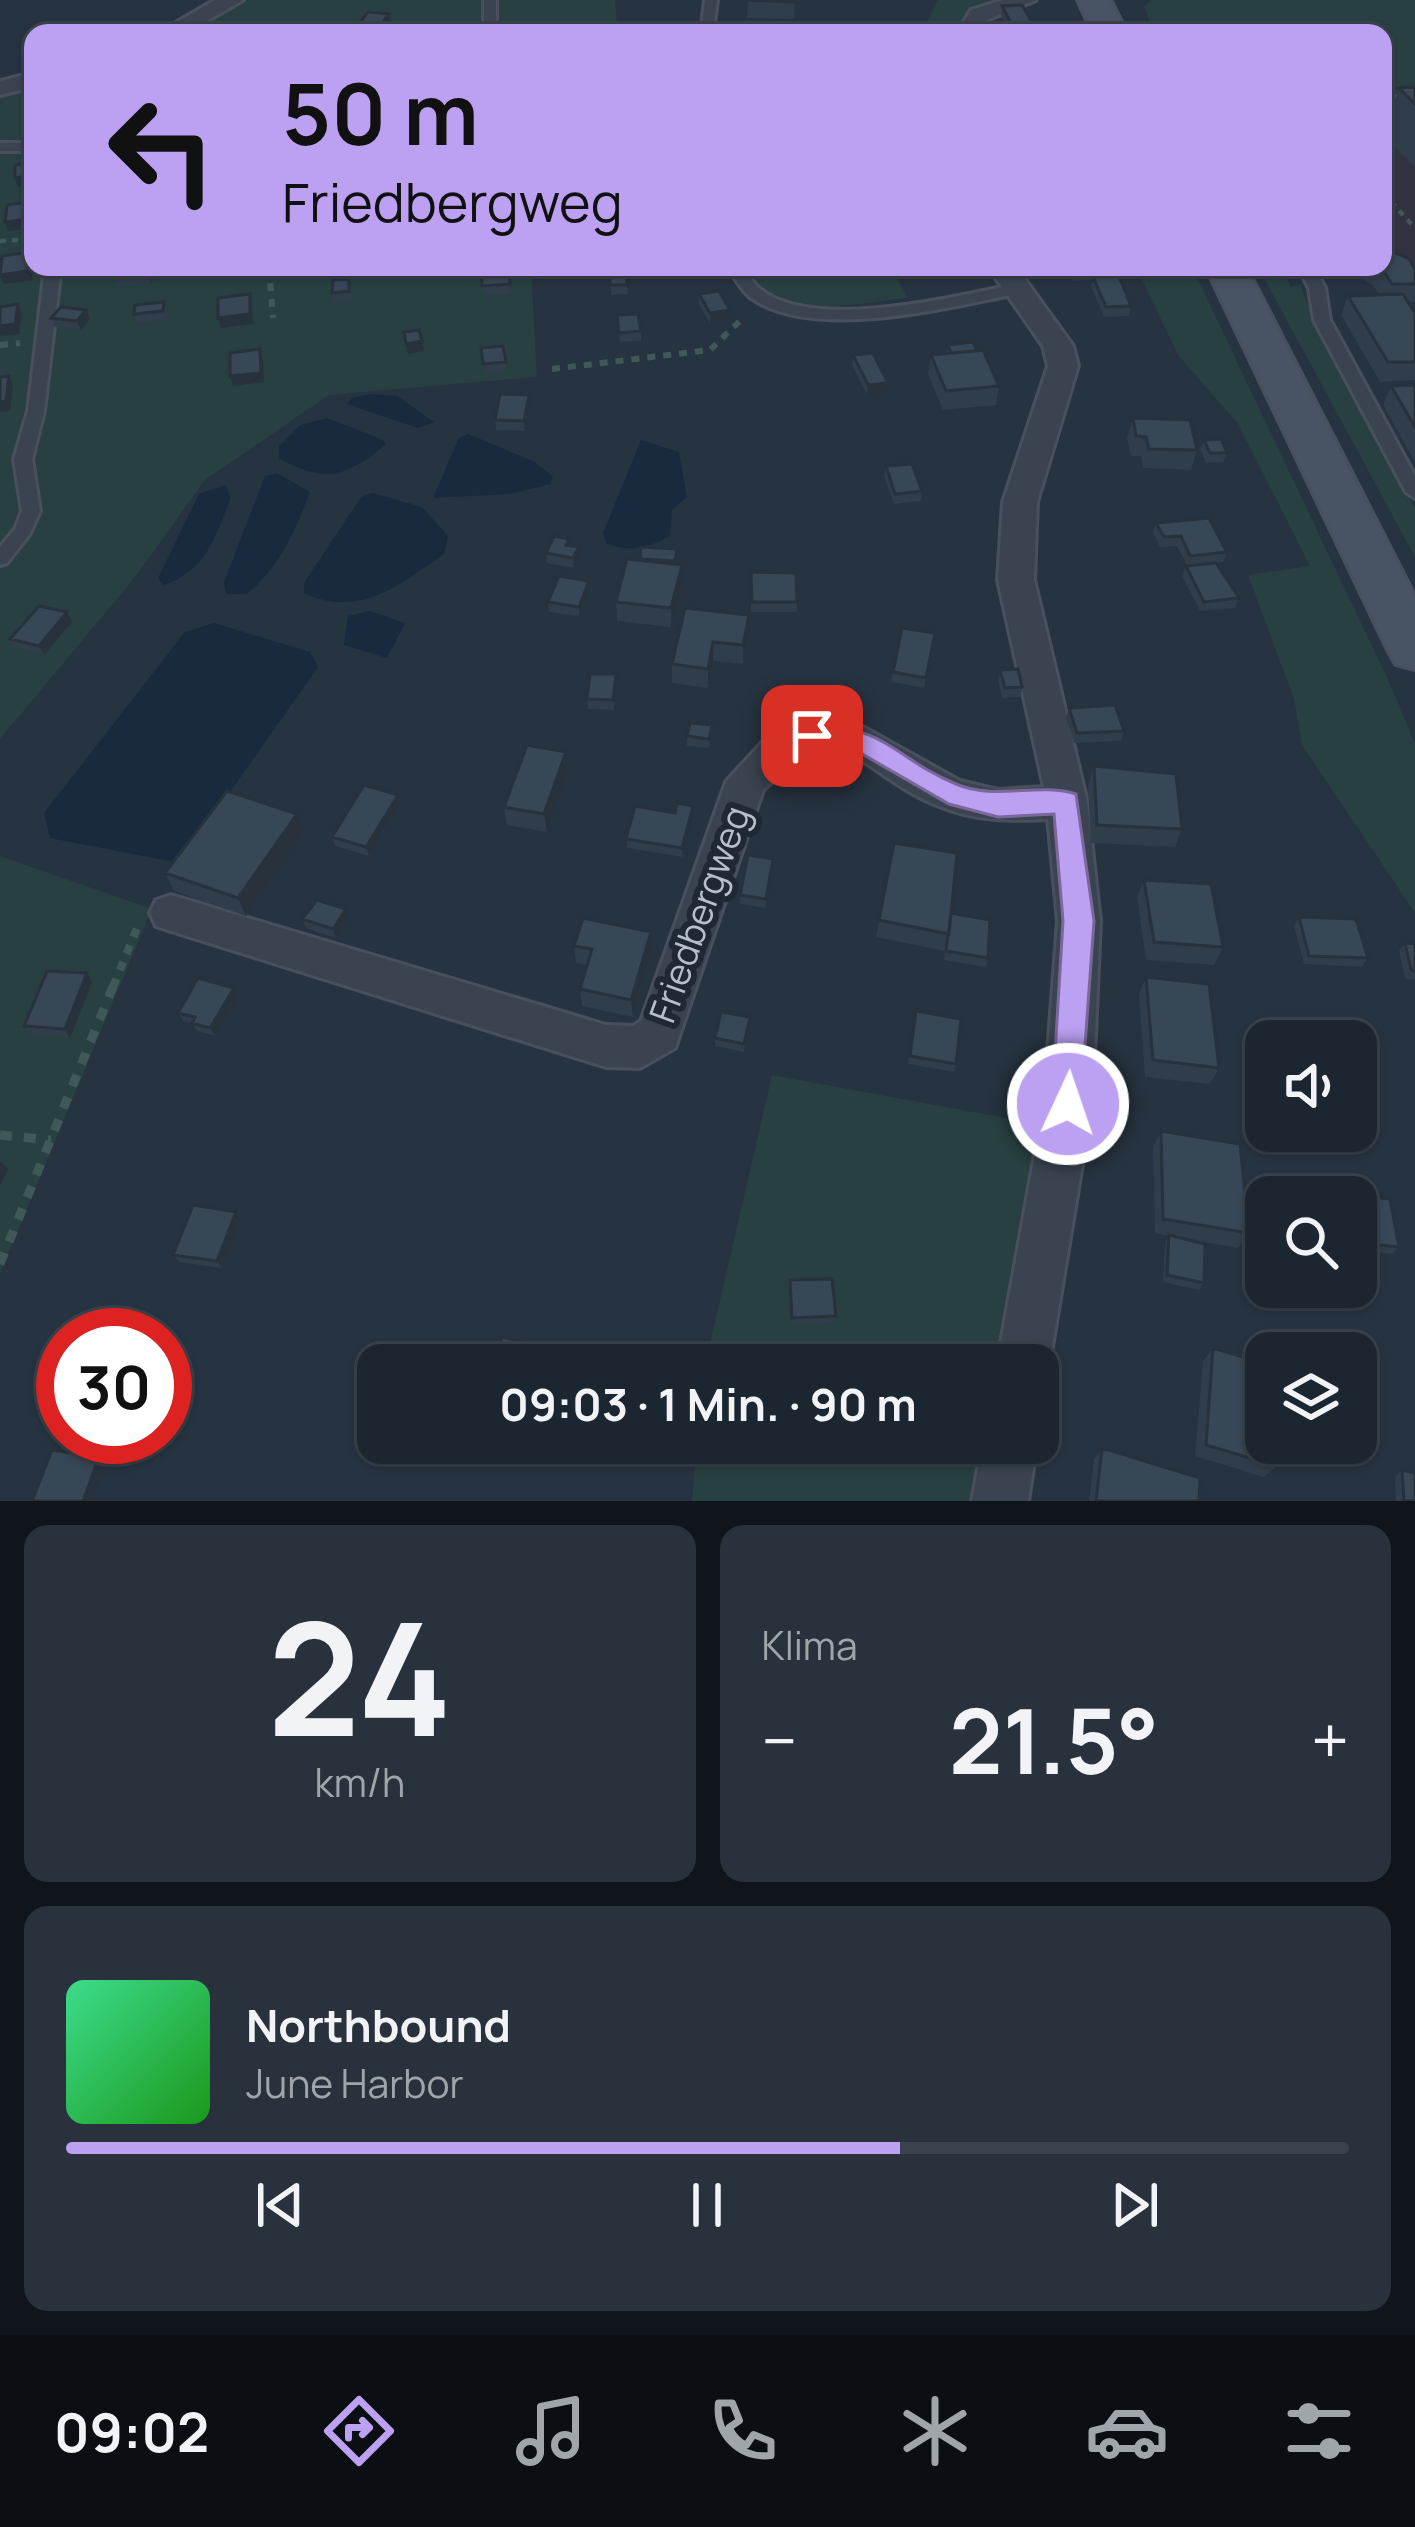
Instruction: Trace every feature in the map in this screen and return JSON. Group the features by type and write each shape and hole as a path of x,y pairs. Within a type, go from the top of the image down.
{"main road":[{"path":"1230,276 1415,650"}],"street":[{"path":"186,24 232,0"},
{"path":"974,24 979,15 1024,0"},
{"path":"1009,278 1058,346 1063,366 1020,502 1016,580 1066,802 1078,921 1068,1104 1028,1344"},
{"name":"Friedbergweg","path":"171,913 606,1046 640,1047 659,1034 746,782 781,748 812,736 854,736 949,794 998,806 1066,802"},
{"path":"1000,1501 1006,1464"}],"lane":[{"path":"0,559 23,531 31,511 22,459 36,411 52,276"},
{"path":"741,276 757,300 787,312 831,315 1009,278"},
{"path":"1311,276 1322,320 1415,492"}],"path":[{"path":"1392,203 1415,228"},
{"path":"270,276 273,318"},
{"path":"552,369 710,350 732,333 757,300"},
{"path":"0,1264 138,926 171,913"},
{"path":"0,1135 50,1140"}],"shaded area":[{"path":"1415,0 1415,283 1392,256 1392,24 1297,24"},
{"path":"397,396 434,422 418,428 347,404 352,398"},
{"path":"327,418 386,444 336,473 310,472 279,458 279,446 300,425"},
{"path":"468,434 535,462 553,477 550,484 509,494 433,498 459,438"},
{"path":"641,440 679,452 687,497 672,510 670,536 639,547 607,544 603,533"},
{"path":"277,473 310,492 298,521 259,583 247,594 226,594 224,582 265,476"},
{"path":"225,485 231,498 208,550 190,571 164,585 158,578 199,494"},
{"path":"373,493 422,507 448,536 444,554 395,587 361,600 324,600 304,593 304,583 361,497"},
{"path":"370,611 405,623 387,658 344,645 348,616"},
{"path":"214,623 310,652 318,667 180,863 50,838 44,813 185,632"}],"green space":[{"path":"232,0 615,0 617,24 186,24"},
{"path":"938,0 1005,0 978,24 926,24"},
{"path":"1151,0 1415,0 1415,93 1392,97 1392,24 1151,24 1144,7"},
{"path":"24,82 24,276 531,276 537,377 329,395 205,480 132,581 0,739 0,88"},
{"path":"753,276 896,276 908,298 842,306 796,304 759,285"},
{"path":"1140,276 1196,276 1391,686 1415,744 1415,913 1302,745 1294,699 1248,575 1310,566 1238,424 1178,355"},
{"path":"1263,276 1286,276 1291,287 1300,285 1324,343 1415,508 1415,557"},
{"path":"0,856 152,909 0,1273"},
{"path":"772,1075 1065,1129 1027,1344 710,1344"},
{"path":"695,1464 1006,1464 1000,1501 692,1501"}],"building":[{"path":"1022,5 1033,24 1011,24 1002,6"},
{"path":"368,12 389,14 382,24 359,24"},
{"path":"1415,87 1415,104 1399,88"},
{"path":"24,164 24,176 15,178 15,165"},
{"path":"24,203 24,220 5,222 7,205"},
{"path":"1392,251 1409,259 1415,269 1415,284 1392,284 1387,276 1392,276"},
{"path":"24,253 24,272 0,275 2,256"},
{"path":"481,276 510,276 510,284 482,286"},
{"path":"610,276 626,276 627,285 610,285"},
{"path":"1119,276 1131,306 1106,307 1093,277"},
{"path":"349,279 349,291 332,293 333,280"},
{"path":"719,291 730,310 710,313 699,294"},
{"path":"250,294 250,314 218,318 218,298"},
{"path":"1403,294 1415,313 1415,362 1388,362 1348,296"},
{"path":"164,302 163,311 134,314 135,305"},
{"path":"18,304 15,324 0,326 0,307"},
{"path":"61,307 86,310 77,321 51,318"},
{"path":"638,314 641,331 619,333 617,315"},
{"path":"419,330 422,341 406,344 404,332"},
{"path":"973,342 977,351 951,353 947,345"},
{"path":"503,346 506,362 483,364 481,348"},
{"path":"260,349 261,373 230,376 230,353"},
{"path":"983,350 999,386 946,391 931,355"},
{"path":"873,353 888,383 868,385 853,355"},
{"path":"9,376 6,401 0,402 0,377"},
{"path":"1415,385 1415,427 1391,386"},
{"path":"500,394 529,395 524,421 495,420"},
{"path":"1133,418 1190,420 1197,450 1149,449 1146,437 1136,436"},
{"path":"1221,439 1227,453 1210,453 1204,440"},
{"path":"912,464 922,491 895,494 886,466"},
{"path":"1209,518 1227,552 1190,556 1181,536 1164,537 1156,523"},
{"path":"554,536 579,547 573,558 546,553"},
{"path":"641,547 677,549 675,561 640,559"},
{"path":"627,559 682,565 671,608 616,602"},
{"path":"1216,563 1239,598 1204,602 1186,566"},
{"path":"751,572 796,573 797,602 752,602"},
{"path":"559,576 589,581 579,607 548,602"},
{"path":"39,606 67,612 39,646 10,639"},
{"path":"685,608 749,615 743,645 713,642 708,669 672,664"},
{"path":"902,628 935,633 926,678 893,672"},
{"path":"1018,669 1022,687 1005,688 1000,670"},
{"path":"590,674 616,674 613,700 587,699"},
{"path":"1115,705 1124,731 1077,733 1069,708"},
{"path":"690,723 712,725 709,739 687,736"},
{"path":"527,745 566,752 544,814 504,807"},
{"path":"1094,766 1176,774 1182,829 1097,825"},
{"path":"364,785 398,795 366,847 332,837"},
{"path":"227,791 297,814 238,898 165,873"},
{"path":"677,803 693,806 682,848 626,839 635,806 675,813"},
{"path":"894,843 957,853 949,934 879,920"},
{"path":"748,855 773,859 766,899 740,895"},
{"path":"1144,880 1211,884 1223,947 1154,942"},
{"path":"317,900 346,909 333,929 302,919"},
{"path":"951,913 990,920 988,958 946,951"},
{"path":"1299,917 1356,919 1368,958 1309,956"},
{"path":"583,918 651,932 631,1000 580,989 592,949 574,946"},
{"path":"1405,943 1415,944 1415,971 1411,970"},
{"path":"47,971 87,973 65,1029 24,1026"},
{"path":"1146,977 1209,984 1219,1068 1153,1060"},
{"path":"198,978 234,988 210,1028 178,1013"},
{"path":"916,1011 961,1019 956,1064 910,1056"},
{"path":"721,1012 750,1017 744,1044 715,1038"},
{"path":"1161,1131 1240,1144 1245,1232 1163,1219"},
{"path":"1377,1198 1390,1199 1399,1247 1377,1245"},
{"path":"193,1205 236,1212 217,1261 173,1255"},
{"path":"1169,1235 1205,1244 1204,1283 1167,1275"},
{"path":"832,1279 836,1316 792,1318 790,1280"},
{"path":"502,1337 532,1344 500,1344"},
{"path":"1213,1348 1245,1358 1245,1457 1206,1445"},
{"path":"1102,1448 1200,1478 1199,1501 1096,1501"},
{"path":"47,1464 96,1464 83,1501 32,1501"},
{"path":"1402,1470 1415,1473 1415,1501 1404,1501"}],"route":[{"path":"812,736 854,736 949,794 998,806 1066,802 1078,921 1068,1104"}]}
